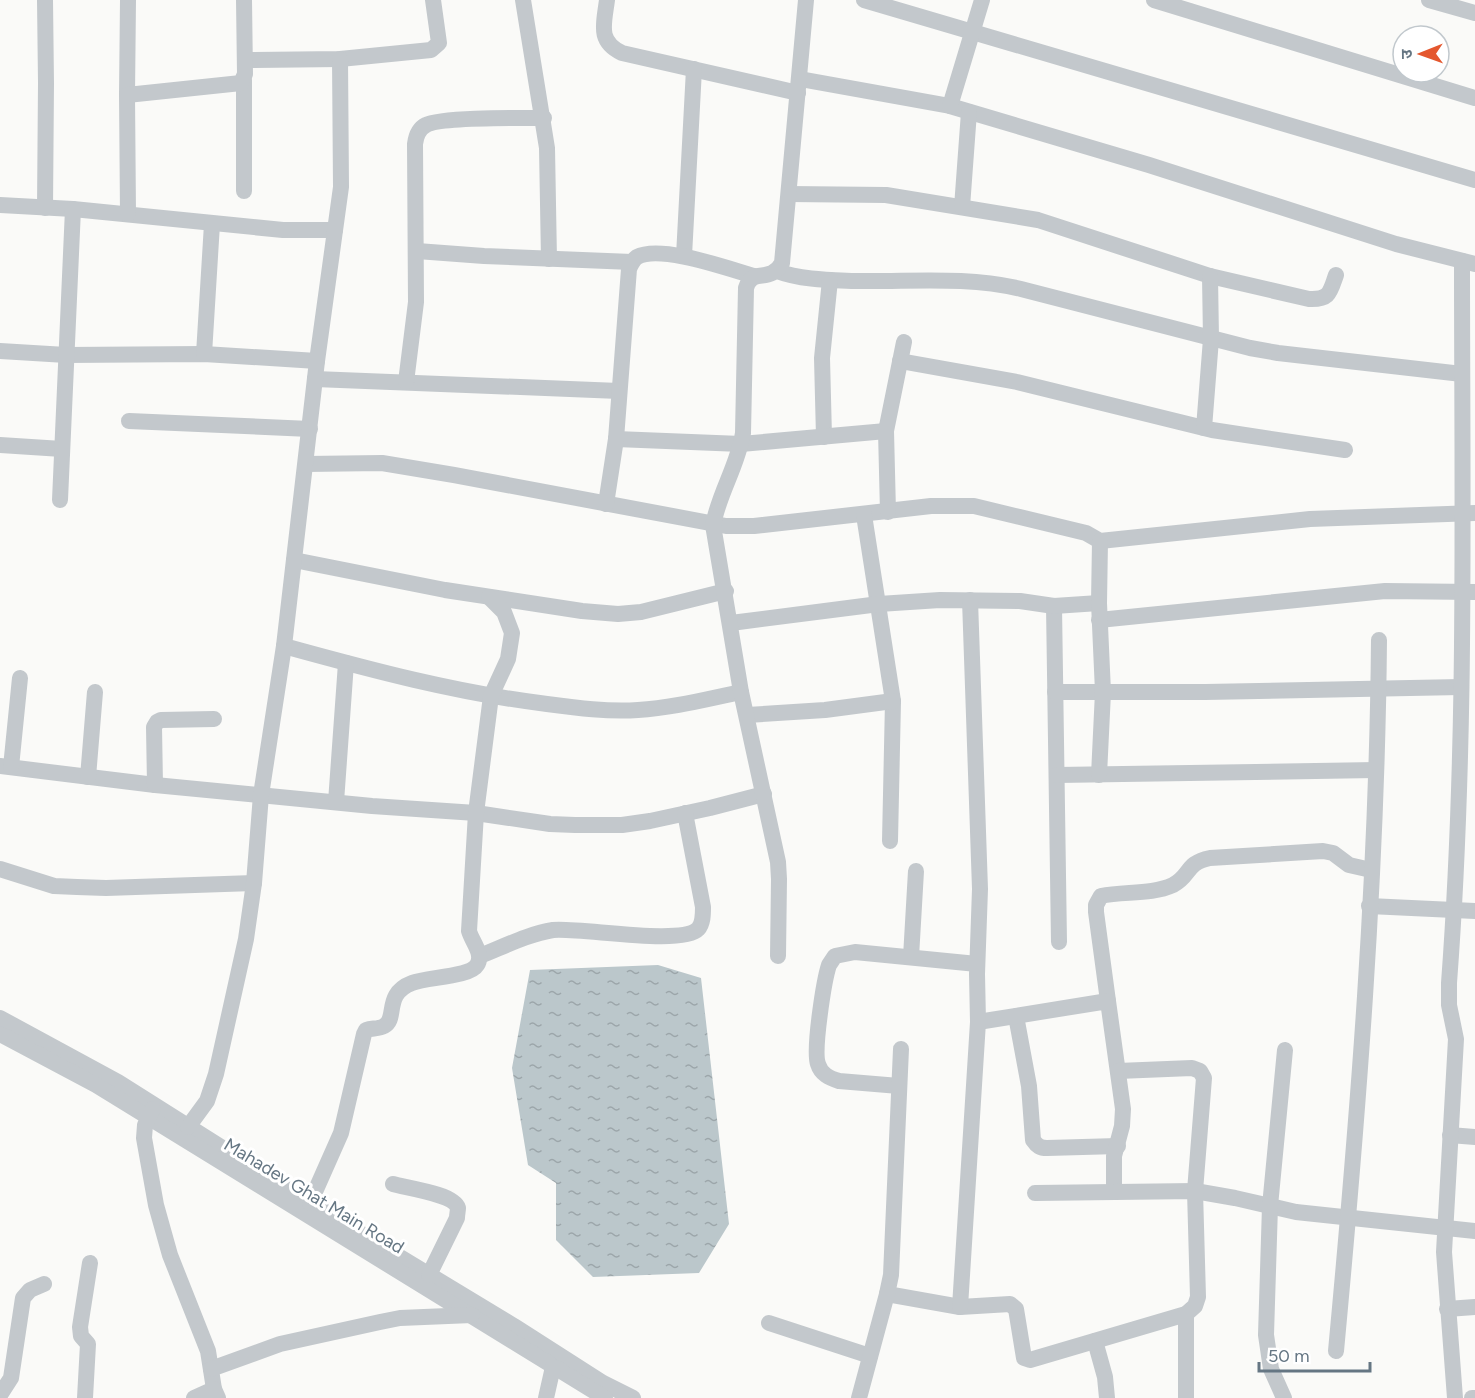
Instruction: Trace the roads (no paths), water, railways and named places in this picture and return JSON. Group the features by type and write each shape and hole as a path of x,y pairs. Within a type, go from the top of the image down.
{"street":[{"path":"45,0 45,208"},
{"path":"128,0 128,214"},
{"path":"244,0 244,191"},
{"path":"245,60 340,59 424,52 436,48 439,43 434,0"},
{"path":"524,0 547,148 549,259"},
{"path":"606,0 603,30 605,39 611,48 622,53 694,69 799,86 950,106 1214,185 1396,244 1468,263 1462,374 1468,412 1469,592 1468,649 1461,687 1468,727 1458,836 1449,983 1449,1005 1456,1040 1444,1228 1447,1309 1455,1398"},
{"path":"777,272 782,263 806,0"},
{"path":"864,0 1475,180"},
{"path":"950,106 982,0"},
{"path":"1154,0 1475,99"},
{"path":"1429,0 1475,13"},
{"path":"188,1127 207,1101 216,1074 241,964 254,883 261,795 284,646 317,361 341,187 340,59"},
{"path":"684,256 694,69"},
{"path":"127,95 237,85 244,80"},
{"path":"962,207 969,112"},
{"path":"406,382 416,302 415,144 417,135 428,123 544,118"},
{"path":"789,194 886,195 1038,220 1210,276 1317,299 1330,294 1336,275"},
{"path":"0,205 73,209 283,230 335,230"},
{"path":"60,500 73,209"},
{"path":"204,354 212,224"},
{"path":"417,250 484,256 632,262"},
{"path":"606,504 616,440 629,269 638,257 651,254 684,256 754,276 777,272 830,280 984,281 1211,339 1278,353 1462,374"},
{"path":"754,276 748,281 744,308 743,433 713,525 726,591 741,692 774,837 779,871 778,956"},
{"path":"1204,428 1211,339 1210,276"},
{"path":"824,436 822,358 830,280"},
{"path":"888,512 886,431 904,342"},
{"path":"0,351 66,355 204,354 317,361"},
{"path":"900,361 1017,382 1204,428 1346,450"},
{"path":"315,379 619,391"},
{"path":"129,421 310,429"},
{"path":"616,440 741,444 886,431"},
{"path":"0,445 62,449"},
{"path":"306,464 382,463 713,525 754,526 931,506 974,506 1086,533 1100,541 1310,519 1469,514"},
{"path":"864,515 893,701 890,841"},
{"path":"1099,775 1103,692 1099,612 1100,541"},
{"path":"294,560 445,590 582,611 618,614 641,612 726,591"},
{"path":"731,623 879,604 940,600 1020,601 1099,612 1385,591 1469,592"},
{"path":"310,1203 341,1133 364,1034 370,1028 386,1026 390,1021 396,994 406,985 427,978 465,974 478,964 480,956 469,931 476,813 491,696 508,659 512,633 504,612 489,597"},
{"path":"960,1307 978,1022 980,889 970,600"},
{"path":"1054,606 1059,942"},
{"path":"1336,1351 1364,1019 1376,770 1379,640"},
{"path":"284,646 423,683 491,696 571,707 621,711 672,706 741,692"},
{"path":"336,802 346,663"},
{"path":"20,678 6,766 155,785 476,813 550,824 622,825 711,808 764,794"},
{"path":"1055,692 1379,690 1461,687"},
{"path":"88,777 95,692"},
{"path":"747,715 825,710 893,701"},
{"path":"155,785 154,727 157,722 214,719"},
{"path":"1057,775 1376,770"},
{"path":"480,956 534,934 552,930 568,929 606,934 663,936 691,933 698,929 703,920 703,908 685,813"},
{"path":"1458,836 1475,836"},
{"path":"1114,1192 1114,1156 1122,1126 1123,1109 1096,912 1096,904 1101,896 1171,886 1182,879 1190,866 1199,860 1210,858 1323,851 1333,853 1349,865 1371,870"},
{"path":"0,869 54,886 106,888 254,883"},
{"path":"911,957 916,871"},
{"path":"1370,906 1475,911"},
{"path":"899,1086 830,1079 821,1072 816,1054 827,972 835,956 855,952 978,964"},
{"path":"978,1022 1108,1000"},
{"path":"1016,1016 1029,1086 1033,1140 1036,1145 1041,1148 1118,1146"},
{"path":"0,1018 118,1082 152,1112 188,1127 603,1383 633,1398"},
{"name":"Mahadev Ghat Main Road","path":"0,1034 152,1112 605,1398"},
{"path":"859,1398 891,1275 901,1049"},
{"path":"1284,1398 1271,1369 1266,1335 1270,1206 1285,1050"},
{"path":"887,1294 960,1307 1010,1304 1016,1309 1024,1358 1030,1360 1186,1314 1195,1306 1198,1297 1195,1191 1204,1078 1200,1071 1185,1067 1118,1071"},
{"path":"152,1112 145,1125 144,1138 156,1205 170,1256 208,1351 216,1394 194,1398"},
{"path":"1450,1135 1475,1137"},
{"path":"393,1184 445,1196 454,1201 458,1208 457,1218 429,1275"},
{"path":"1035,1193 1195,1191 1296,1212 1475,1232"},
{"path":"85,1398 88,1344 81,1336 80,1327 90,1263"},
{"path":"0,1395 11,1378 23,1298 30,1290 44,1284"},
{"path":"1447,1309 1475,1307"},
{"path":"1186,1314 1186,1398"},
{"path":"211,1370 280,1344 380,1322 400,1318 472,1315"},
{"path":"769,1323 870,1356"},
{"path":"1095,1341 1105,1377 1107,1398"},
{"path":"546,1398 553,1367"}],"water":[{"path":"658,965 701,978 729,1224 699,1273 593,1277 556,1240 556,1183 528,1165 512,1068 530,970"}]}
